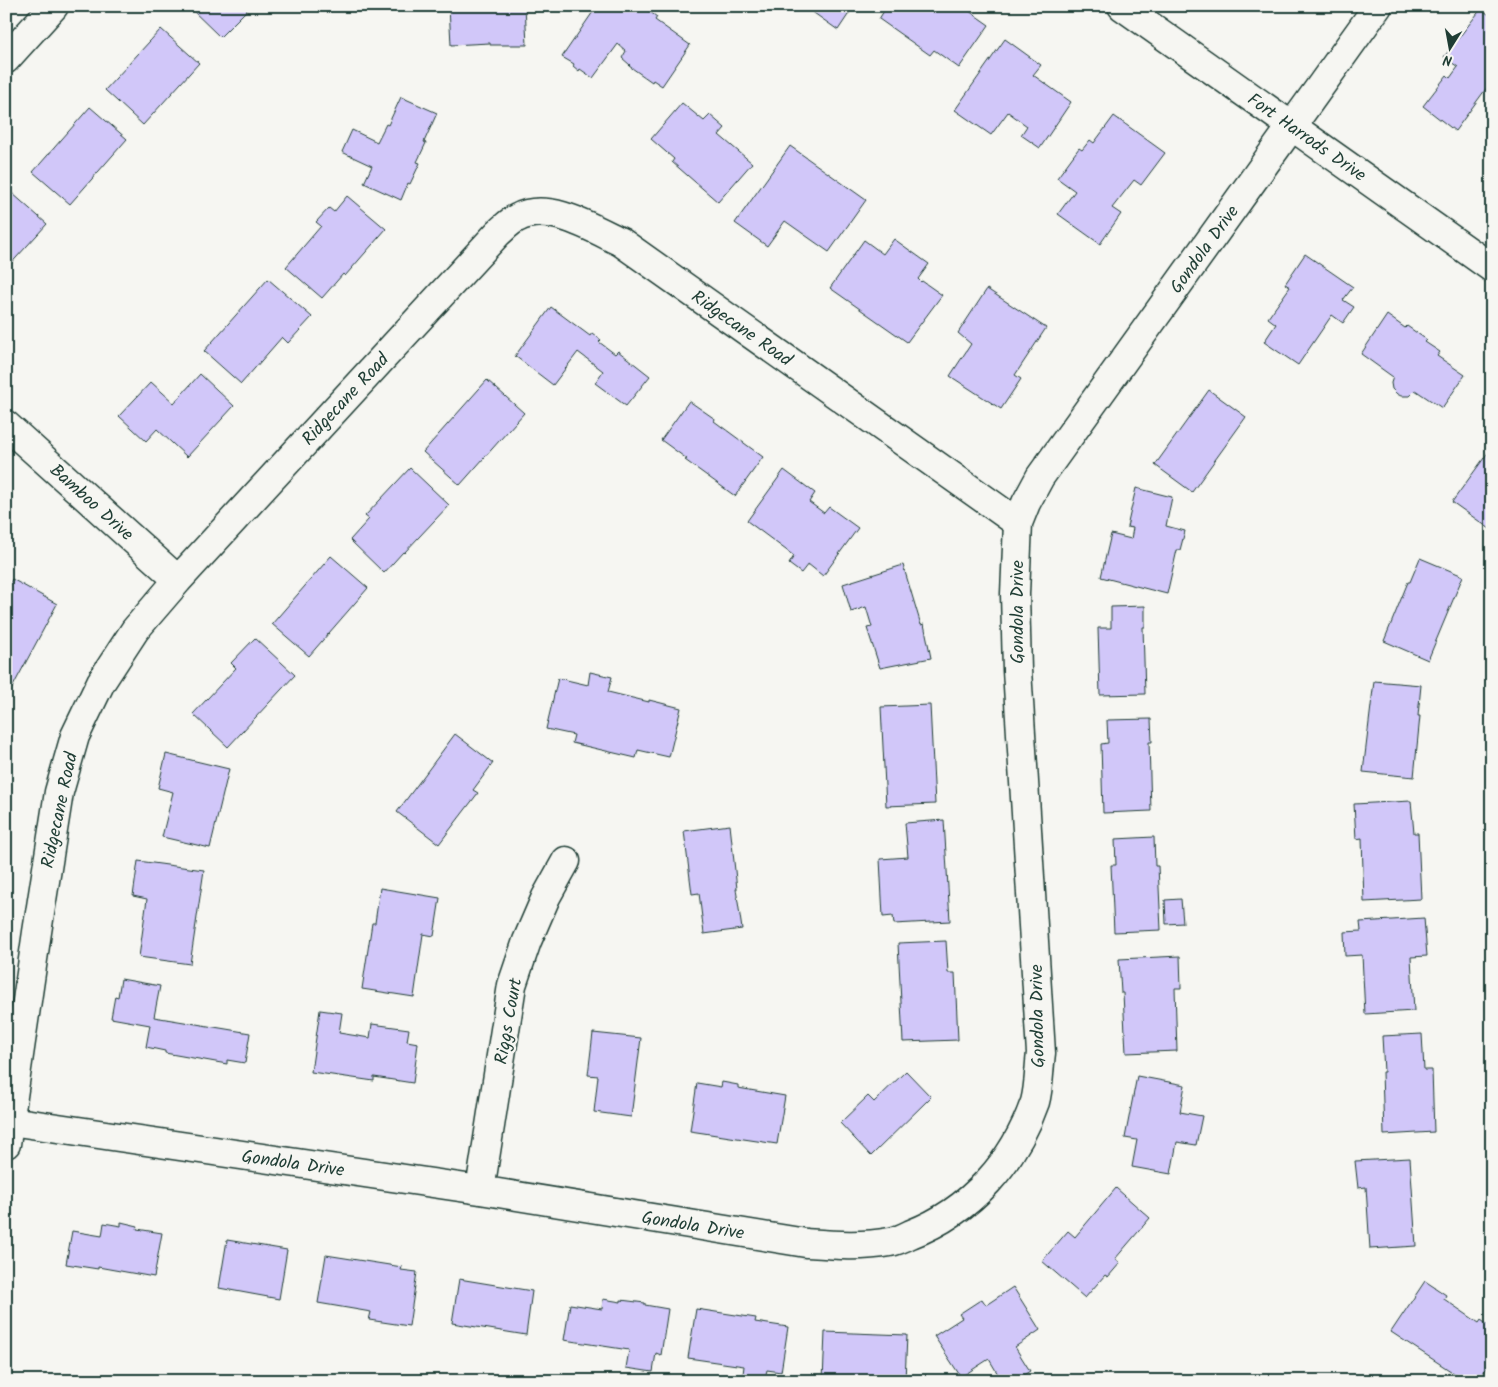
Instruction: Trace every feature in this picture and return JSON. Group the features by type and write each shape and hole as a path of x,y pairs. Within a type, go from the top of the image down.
{"street":[{"path":"6,59 54,6"},
{"name":"Fort Harrods Drive","path":"1122,6 1492,268"},
{"name":"Gondola Drive","path":"8,1132 480,1190 806,1243 852,1246 892,1242 929,1227 959,1208 988,1182 1016,1146 1035,1100 1041,1053 1018,670 1015,594 1018,523 1040,477 1378,6"},
{"name":"Ridgecane Road","path":"8,1132 59,792 75,736 101,682 134,630 178,580 498,232 516,218 532,212 554,213 582,223 621,242 1018,523"},
{"name":"Bamboo Drive","path":"6,425 178,580"},
{"name":"Riggs Court","path":"480,1190 512,985 527,942 546,897 566,861"}],"building":[{"path":"188,6 251,6 220,37"},
{"path":"449,6 525,6 527,45 490,45 490,43 451,45"},
{"path":"597,6 642,6 657,17 655,20 690,45 662,86 653,80 652,82 629,66 622,58 626,51 618,44 593,78 580,69 579,71 573,66 574,64 562,57"},
{"path":"804,6 854,6 838,30"},
{"path":"887,6 962,6 989,25 959,68 934,50 930,55 879,19"},
{"path":"1481,9 1492,17 1492,77 1486,84 1488,86 1455,131 1423,106 1447,75 1450,78 1458,67 1444,57"},
{"path":"161,29 199,63 143,125 105,90"},
{"path":"1005,39 1041,65 1033,75 1071,102 1040,148 1021,135 1027,126 1008,112 991,135 955,110"},
{"path":"401,97 437,113 417,162 420,163 410,184 408,183 401,200 364,183 372,166 342,152 352,130 377,142 386,124 388,125"},
{"path":"682,103 704,121 710,115 725,128 719,135 752,163 718,202 672,162 674,159 651,139"},
{"path":"90,107 127,139 70,204 33,172"},
{"path":"1114,116 1165,153 1141,185 1134,180 1112,208 1121,214 1100,244 1058,214 1075,191 1057,178 1079,148 1082,150 1090,140 1094,143"},
{"path":"790,146 866,200 829,252 785,221 767,246 735,223"},
{"path":"12,193 47,224 6,269 6,199"},
{"path":"347,196 386,229 345,276 343,274 322,298 286,267 321,226 316,222 329,208 334,212"},
{"path":"894,239 929,264 918,279 942,295 907,342 830,288 864,240 883,254"},
{"path":"1305,254 1353,287 1343,300 1354,307 1343,323 1332,315 1298,365 1264,342 1276,324 1268,318 1290,287 1285,284"},
{"path":"268,279 312,317 288,343 282,337 241,384 204,351"},
{"path":"987,289 1046,328 1015,375 1021,379 1001,409 950,376 971,344 958,333"},
{"path":"551,307 590,336 592,333 601,340 599,342 615,354 618,351 650,376 626,406 595,383 603,371 578,352 553,385 515,356"},
{"path":"1387,315 1427,340 1425,342 1440,352 1437,356 1465,375 1442,408 1415,390 1409,396 1397,394 1392,389 1393,377 1361,354"},
{"path":"200,374 234,406 187,457 157,429 146,441 119,416 151,382 174,403"},
{"path":"487,380 524,413 460,485 423,452"},
{"path":"1209,390 1246,417 1192,492 1155,465"},
{"path":"689,401 763,457 735,496 661,440"},
{"path":"1492,447 1492,527 1490,529 1452,502"},
{"path":"410,468 449,505 384,573 350,540 369,519 365,516"},
{"path":"784,470 815,493 809,502 824,513 829,507 858,528 823,576 808,564 801,573 789,564 794,556 747,521"},
{"path":"1136,488 1172,497 1166,526 1185,531 1180,550 1177,550 1167,594 1101,577 1111,534 1131,539 1133,528 1127,527"},
{"path":"331,556 368,588 309,656 272,624"},
{"path":"1420,558 1463,576 1428,660 1384,641"},
{"path":"903,565 921,625 924,624 931,658 880,668 867,628 872,627 866,607 851,612 843,584"},
{"path":"12,579 57,604 11,690 6,688 6,589"},
{"path":"1145,606 1145,627 1143,627 1145,694 1100,695 1098,628 1111,628 1111,607"},
{"path":"255,638 295,675 228,747 193,714 236,668 231,663"},
{"path":"590,672 612,677 608,692 681,708 669,757 638,750 636,758 572,743 574,735 546,729 558,678 588,685"},
{"path":"1374,681 1421,685 1414,777 1363,772"},
{"path":"930,705 935,804 886,806 881,707"},
{"path":"1151,719 1152,742 1149,742 1151,811 1103,813 1101,744 1108,743 1107,720"},
{"path":"455,734 493,763 473,790 478,793 439,844 397,812"},
{"path":"166,754 229,769 210,848 162,837 173,792 158,788"},
{"path":"1411,801 1414,833 1418,833 1421,899 1364,902 1362,838 1356,839 1354,804"},
{"path":"944,820 950,921 894,924 893,916 883,917 880,859 908,857 905,823"},
{"path":"730,825 742,929 704,934 699,893 692,894 684,831"},
{"path":"1154,837 1155,866 1158,866 1161,930 1114,932 1111,865 1116,865 1115,839"},
{"path":"138,861 204,870 190,964 139,957 147,899 133,896"},
{"path":"380,888 440,898 434,936 423,934 414,997 362,989 372,923 375,923"},
{"path":"1181,899 1183,923 1166,924 1165,900"},
{"path":"1424,918 1427,956 1411,957 1414,1011 1365,1014 1362,955 1345,956 1344,932 1361,931 1360,922"},
{"path":"946,941 948,973 955,973 958,1040 903,1042 898,943"},
{"path":"1180,956 1181,988 1175,988 1177,1051 1126,1053 1119,959"},
{"path":"121,979 160,986 154,1017 250,1033 245,1063 227,1060 227,1064 165,1053 165,1051 146,1047 150,1025 111,1018 115,996 118,997"},
{"path":"320,1010 342,1013 339,1033 370,1038 372,1024 409,1029 407,1041 418,1043 413,1083 374,1077 374,1081 311,1072"},
{"path":"593,1033 641,1038 631,1117 594,1112 598,1076 588,1075"},
{"path":"1422,1034 1424,1070 1432,1070 1434,1132 1384,1135 1382,1036"},
{"path":"906,1071 931,1097 871,1156 840,1123 868,1096 874,1102"},
{"path":"1137,1076 1185,1085 1180,1112 1202,1116 1196,1145 1177,1142 1171,1174 1132,1167 1137,1140 1125,1138"},
{"path":"722,1082 738,1085 738,1088 785,1096 777,1144 690,1131 697,1083 721,1087"},
{"path":"1410,1158 1416,1246 1370,1249 1366,1187 1358,1188 1355,1161"},
{"path":"1116,1188 1150,1218 1115,1259 1120,1263 1108,1277 1105,1275 1085,1298 1042,1261 1068,1231 1075,1237"},
{"path":"121,1222 138,1226 137,1229 162,1233 154,1277 98,1267 98,1269 66,1264 72,1231 102,1236 104,1223 121,1226"},
{"path":"227,1240 287,1250 279,1299 219,1288"},
{"path":"326,1255 402,1267 401,1270 417,1272 409,1326 369,1320 371,1312 318,1303"},
{"path":"459,1279 532,1291 526,1335 452,1323"},
{"path":"1425,1281 1446,1295 1444,1299 1479,1323 1481,1320 1492,1328 1492,1360 1478,1381 1466,1381 1391,1332"},
{"path":"1013,1287 1040,1330 1015,1347 1030,1371 1014,1381 1002,1381 989,1359 961,1377 934,1336 962,1318 959,1314 982,1299 986,1305"},
{"path":"603,1299 645,1303 645,1305 668,1309 661,1355 656,1353 653,1372 626,1368 629,1350 564,1340 570,1304 602,1309"},
{"path":"696,1309 756,1318 755,1322 788,1327 781,1372 767,1370 765,1378 743,1374 744,1366 688,1358"},
{"path":"825,1332 907,1335 905,1381 823,1381"}]}
